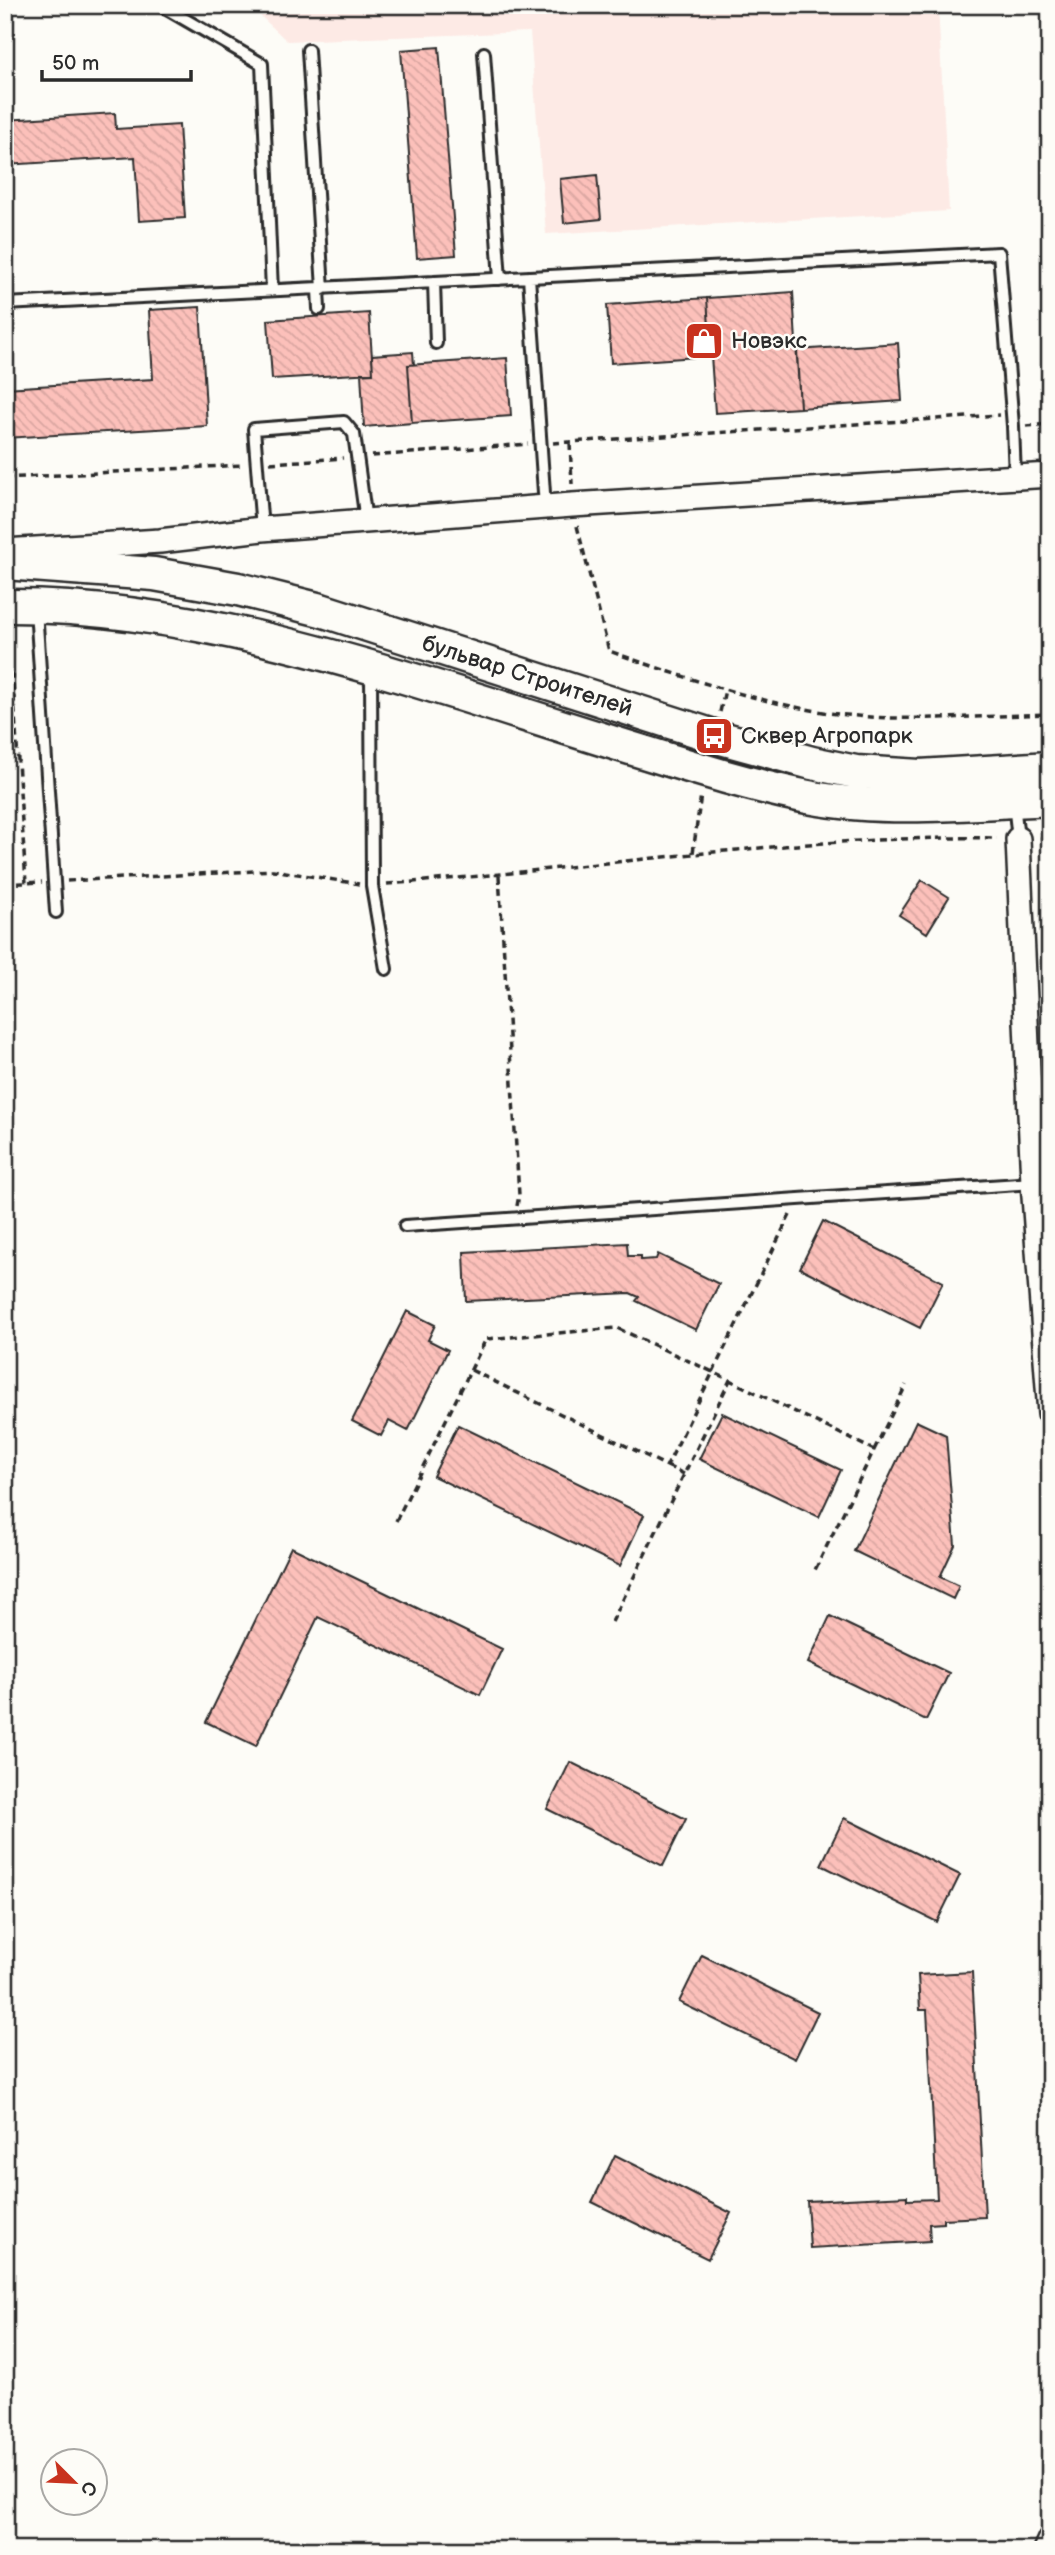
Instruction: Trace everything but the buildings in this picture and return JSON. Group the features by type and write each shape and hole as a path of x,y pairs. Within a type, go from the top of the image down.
{"main road":[{"name":"бульвар Строителей","path":"5,563 154,574 238,589 379,627 714,736 812,763 856,772 1012,785 1050,799"},
{"name":"бульвар Строителей","path":"20,606 159,618 371,667 704,771 808,797 852,803 914,805 1012,785 1050,768"}],"street":[{"path":"5,551 160,541 262,529 572,505 1050,475"},
{"path":"154,574 153,559 160,541"},
{"path":"371,667 379,627"},
{"path":"1018,839 1033,1182 1050,1414"},
{"path":"1045,2550 1050,2539"}],"lane":[{"path":"160,5 262,64 272,290"},
{"path":"308,50 319,309"},
{"path":"484,53 500,279"},
{"path":"5,304 999,253 1015,477"},
{"path":"529,277 545,508"},
{"path":"434,282 436,343"},
{"path":"262,529 254,429 344,422 354,434 366,522"},
{"path":"20,606 55,912"},
{"path":"371,667 372,886 386,969"},
{"path":"1012,785 1018,839"},
{"path":"405,1226 1033,1182"}],"path":[{"path":"5,478 1012,414"},
{"path":"1013,426 1050,424"},
{"path":"570,442 572,505 609,651 725,690 794,707 833,713 869,716 1050,714"},
{"path":"5,663 12,669 26,883"},
{"path":"5,884 273,870 372,886 499,876 693,853 827,842 1050,838"},
{"path":"499,876 519,1195 515,1217"},
{"path":"667,1466 797,1200"},
{"path":"396,1521 486,1339 617,1328 874,1450"},
{"path":"471,1370 684,1474"},
{"path":"612,1622 730,1380"},
{"path":"815,1570 905,1385"}],"shaded area":[{"path":"249,5 938,5 949,211 546,234 530,32 287,41"}],"place":[{"name":"Новэкс","path":"704,341"},
{"name":"Сквер Агропарк","path":"714,736"}]}
